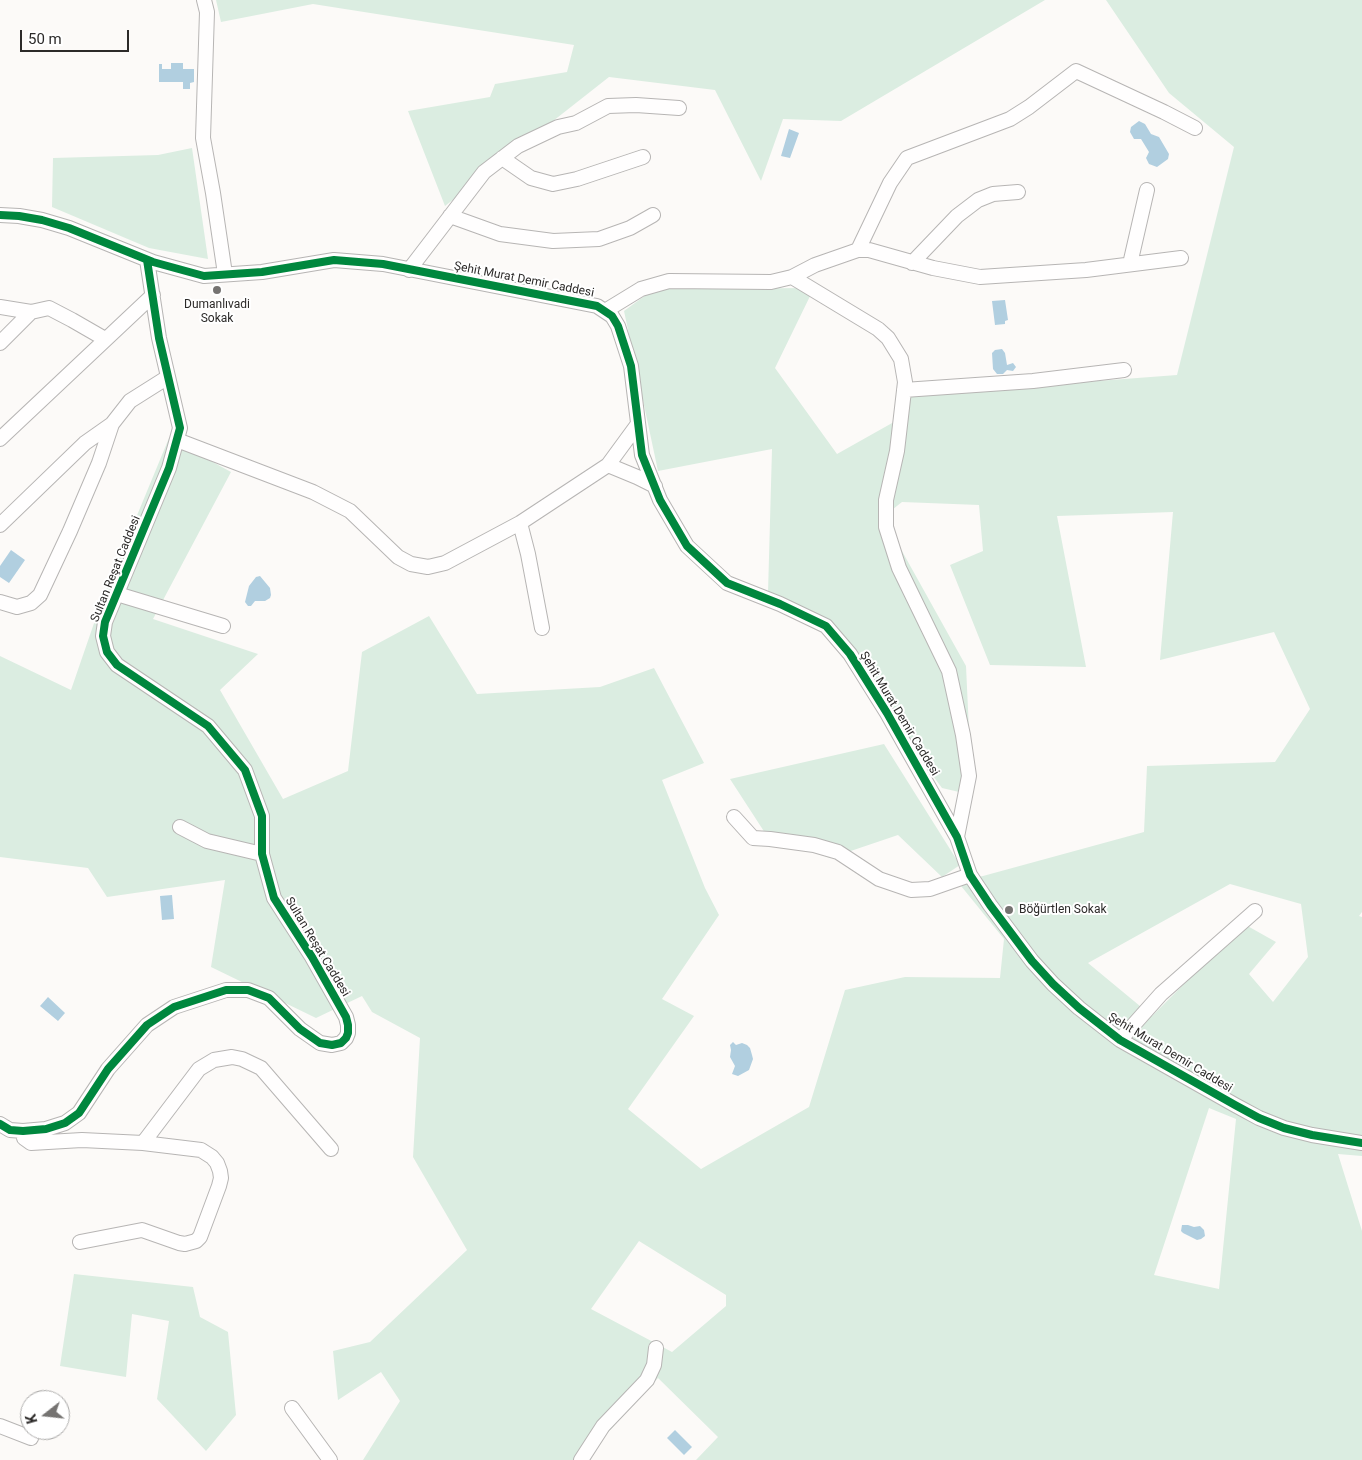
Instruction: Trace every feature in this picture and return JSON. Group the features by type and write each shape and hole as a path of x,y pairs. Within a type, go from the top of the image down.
{"street":[{"path":"204,0 207,12 203,138 225,274"},
{"path":"858,250 890,183 907,158 1010,119 1029,107 1076,70 1194,128"},
{"path":"409,270 484,172 518,146 558,127 576,123 608,106 636,105 679,108"},
{"path":"502,158 531,178 553,184 577,179 643,157"},
{"path":"1130,264 1147,190"},
{"path":"912,262 957,216 978,200 993,194 1018,192"},
{"name":"Şehit Murat Demir Caddesi","path":"0,215 19,216 51,222 147,260 204,276 262,272 334,260 383,264 598,306 612,316 618,326 631,366 642,455 660,500 687,546 727,583 780,604 826,626 850,654 887,713 957,837 970,875 1032,961 1079,1008 1120,1040 1259,1118 1284,1128 1312,1135 1362,1143"},
{"path":"450,216 500,234 553,241 599,239 630,228 653,215"},
{"path":"604,311 641,289 669,281 771,282 792,277 816,265 858,250 869,250 933,268 980,277 1086,270 1181,258"},
{"name":"Sultan Reşat Caddesi","path":"0,1124 10,1130 23,1131 46,1129 65,1123 79,1113 108,1069 148,1025 174,1007 226,990 248,990 269,998 300,1029 320,1043 332,1045 342,1043 348,1033 346,1017 312,957 274,898 262,854 262,816 245,770 208,726 117,665 106,652 103,636 106,622 169,468 180,428 159,338 147,260"},
{"path":"792,277 884,333 901,359 906,382 897,451 886,500 886,527 899,568 951,680 963,735 969,776 957,837"},
{"path":"0,439 152,295"},
{"path":"0,307 31,312 49,308 105,339"},
{"path":"0,343 31,312"},
{"path":"904,390 1033,380 1124,370"},
{"path":"0,525 84,442 112,424 130,401 168,377"},
{"path":"0,602 18,607 31,603 40,595 99,463 112,424"},
{"path":"177,440 313,492 350,511 398,557 411,564 428,567 444,562 520,523 608,465 638,424"},
{"path":"608,465 637,476 655,486"},
{"path":"520,523 542,628"},
{"path":"117,594 223,626"},
{"path":"734,817 753,838 814,845 838,852 879,879 911,890 930,889 970,875"},
{"path":"180,827 207,841 262,854"},
{"path":"1120,1040 1161,994 1255,911"},
{"path":"143,1142 199,1070 214,1060 232,1057 242,1058 261,1068 331,1149"},
{"path":"23,1131 24,1138 31,1143 82,1140 143,1142 201,1150 212,1157 217,1163 221,1178 219,1186 200,1237 196,1241 185,1244 142,1230 80,1242"},
{"path":"581,1460 603,1426 647,1380 654,1366 656,1348"},
{"path":"292,1408 330,1460"},
{"path":"0,1426 20,1434"}],"green space":[{"path":"216,0 1045,0 841,121 783,119 761,181 715,90 609,77 445,206 408,111 490,97 495,84 567,72 574,45 313,4 221,22"},
{"path":"1106,0 1362,0 1362,912 1359,916 1362,917 1362,1156 1338,1154 1362,1231 1362,1460 696,1460 718,1437 658,1378 587,1455 591,1460 363,1460 400,1401 381,1372 338,1400 333,1351 370,1342 467,1250 413,1157 420,1038 372,1012 362,996 316,1018 211,967 225,880 107,897 88,868 0,857 0,656 71,690 102,600 169,438 231,472 153,619 258,654 220,690 283,799 348,771 362,652 429,616 477,694 600,687 654,668 704,763 662,780 705,888 719,915 662,999 694,1016 628,1109 701,1169 809,1107 845,990 905,977 1000,978 1004,939 957,881 983,876 1144,832 1147,766 1275,762 1310,709 1274,632 1160,660 1173,512 1057,516 1086,667 990,665 950,565 983,551 979,505 902,502 883,517 966,666 972,795 942,788 818,621 768,593 772,449 658,471 624,311 654,289 814,288 775,368 837,454 901,418 912,395 1177,375 1234,147 1169,93","holes":["1230,884 1301,904 1308,957 1273,1002 1249,974 1276,942 1244,924 1152,1016 1088,963","1209,1108 1236,1119 1219,1289 1154,1275","639,1241 726,1295 726,1306 672,1352 591,1309"]},
{"path":"192,148 208,259 149,248 52,207 53,158 158,155"},
{"path":"884,744 960,865 942,877 898,835 830,858 767,836 730,779"},
{"path":"74,1274 193,1287 200,1317 228,1332 236,1415 206,1451 157,1399 169,1321 132,1314 126,1377 60,1366"}],"water":[{"path":"171,63 183,63 183,69 194,69 194,82 190,83 190,89 183,89 183,82 159,82 159,64 162,64 162,69 171,69"},
{"path":"1139,121 1145,124 1151,134 1159,137 1169,154 1168,159 1157,167 1149,164 1146,158 1149,152 1141,139 1134,139 1130,132 1131,127"},
{"path":"789,129 799,133 790,158 781,156"},
{"path":"1005,300 1008,320 1005,321 1005,324 995,325 992,301"},
{"path":"1002,349 1005,353 1007,365 1013,363 1016,367 1013,371 1007,370 1003,374 997,374 993,369 992,353 995,350"},
{"path":"11,550 25,560 9,583 0,577 0,566"},
{"path":"260,576 270,588 270,598 265,601 255,601 251,606 248,606 245,602 249,586 256,577"},
{"path":"172,895 174,919 162,920 160,896"},
{"path":"48,997 65,1013 58,1021 40,1006"},
{"path":"733,1042 736,1045 742,1043 747,1045 750,1048 753,1059 749,1070 738,1076 732,1074 735,1066 730,1057 730,1045"},
{"path":"1182,1225 1200,1226 1204,1230 1205,1236 1197,1240 1181,1231"},
{"path":"675,1430 692,1447 684,1455 667,1438"}],"cycle path":[{"path":"0,215 42,220 69,228 153,262 204,276 262,272 334,260 383,264 597,306 612,316 618,326 631,366 642,455 660,500 687,546 727,583 780,604 826,626 850,654 887,713 957,837 970,875 1032,961 1079,1008 1120,1040 1235,1105 1259,1118 1284,1128 1312,1135 1362,1143"},
{"path":"0,1124 10,1130 23,1131 46,1129 65,1123 79,1113 108,1069 147,1025 174,1007 226,990 248,990 269,998 300,1029 320,1043 332,1045 341,1043 348,1033 346,1017 312,957 274,898 262,854 262,816 245,770 208,726 117,665 107,652 103,636 105,622 169,468 180,428 159,338 147,260"}],"place":[{"name":"Dumanlıvadi Sokak","path":"217,290"},
{"name":"Böğürtlen Sokak","path":"1009,910"}]}
